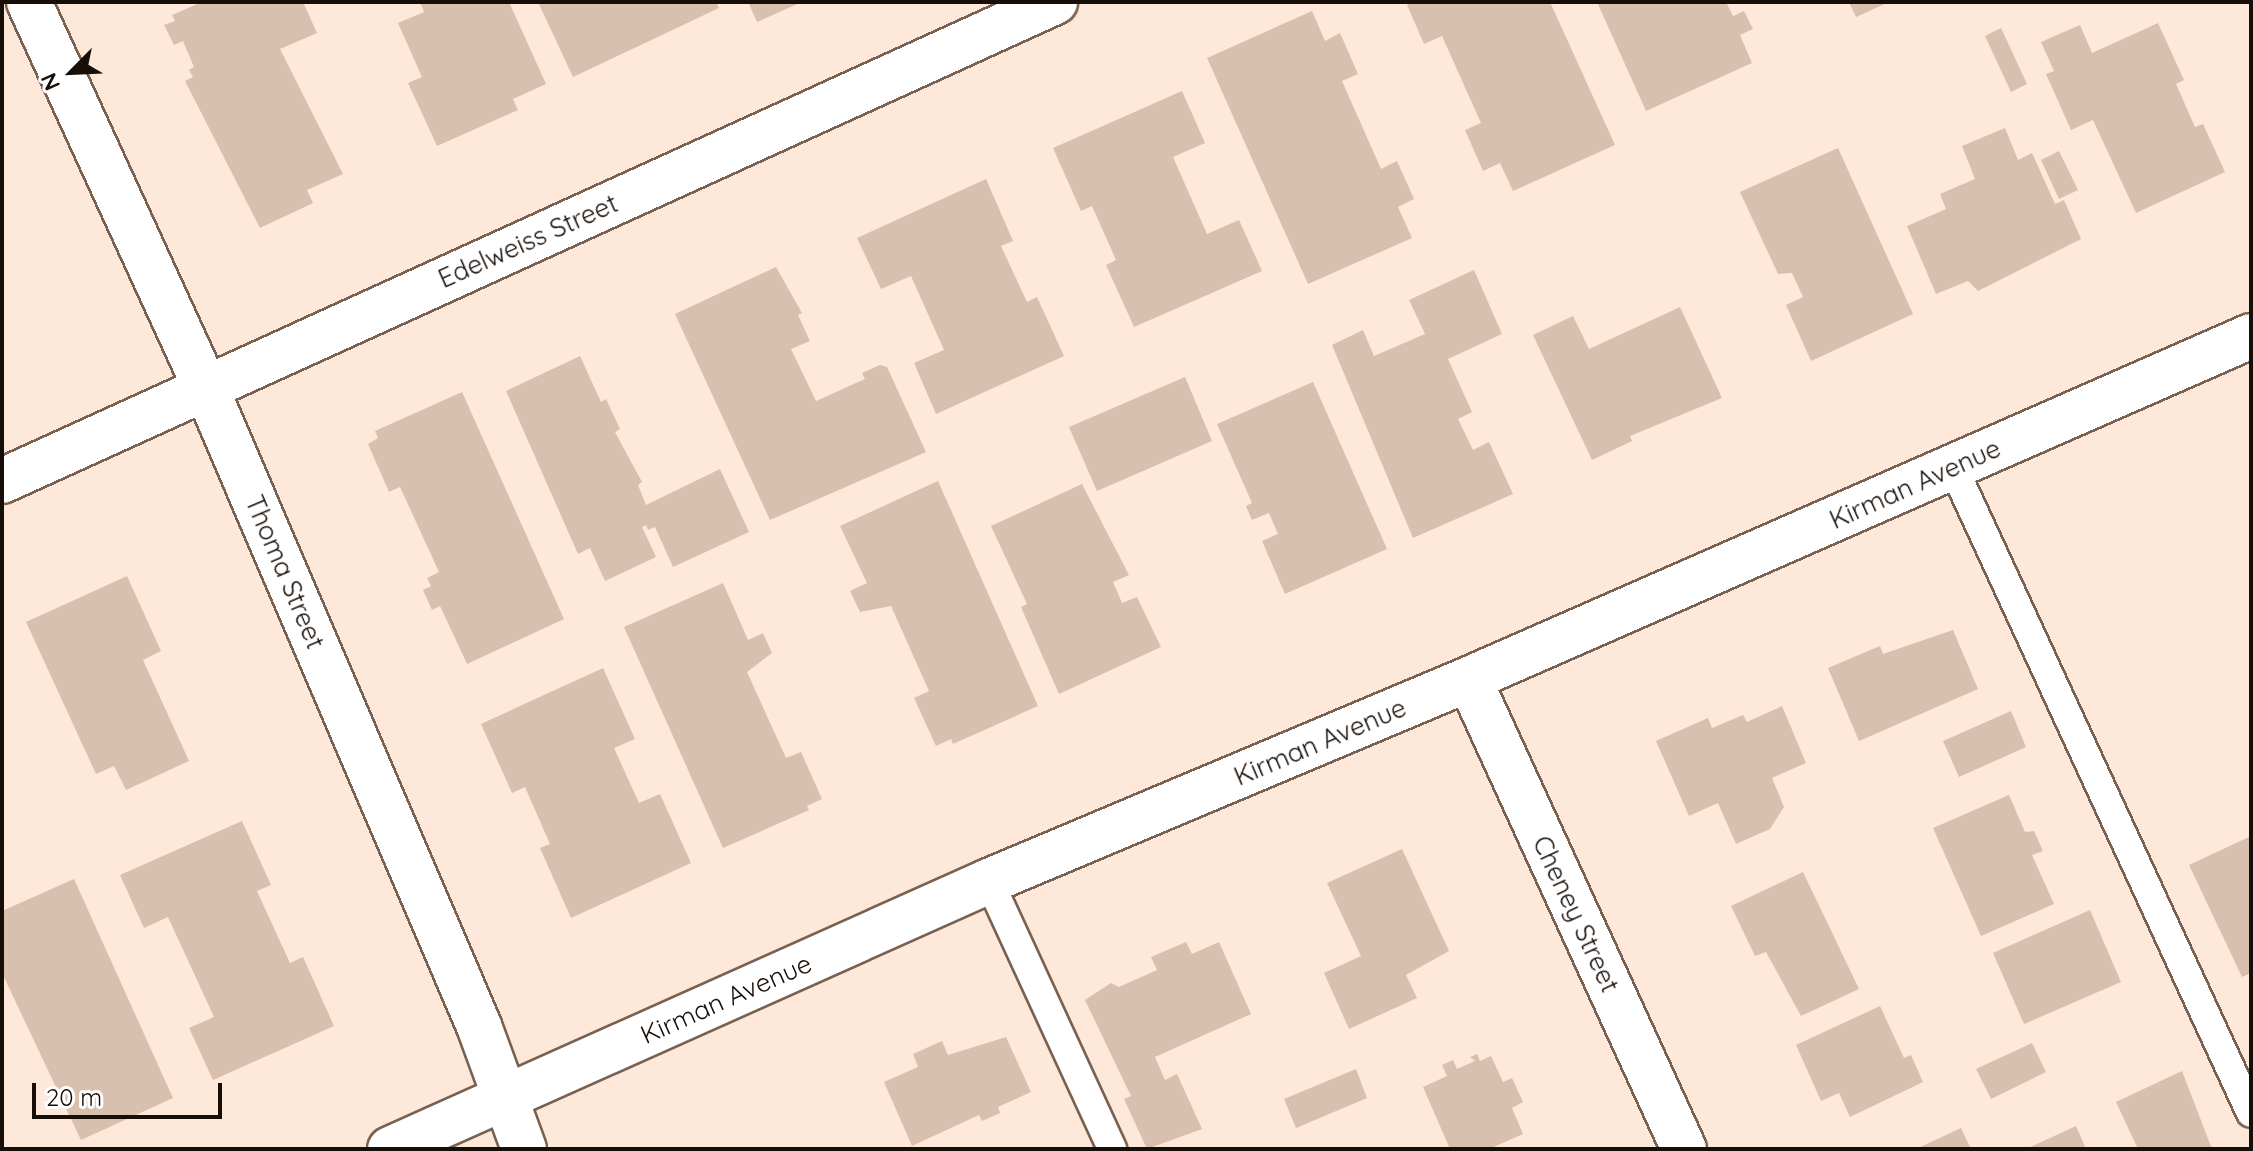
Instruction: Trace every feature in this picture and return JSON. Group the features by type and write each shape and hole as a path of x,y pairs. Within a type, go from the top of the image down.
{"street":[{"name":"Thoma Street","path":"29,2 206,388 479,1026 503,1099 524,1149"},
{"name":"Edelweiss Street","path":"2,481 1055,2"},
{"name":"Kirman Avenue","path":"390,1149 989,881 1469,679 2251,336"},
{"name":"Cheney Street","path":"1469,679 1684,1149"}],"lane":[{"path":"1953,467 2251,1113"},
{"path":"989,881 1112,1149"}],"building":[{"path":"202,2 303,2 317,33 280,49 343,174 307,190 313,203 260,228 185,81 193,77 189,70 194,67 183,41 174,45 164,25 175,21 172,15"},
{"path":"420,2 509,2 546,84 513,99 518,110 437,146 408,83 422,77 398,23 424,12"},
{"path":"538,2 716,2 719,8 573,77"},
{"path":"748,2 802,2 757,22"},
{"path":"1414,2 1550,2 1615,145 1513,191 1500,163 1483,171 1465,130 1481,123 1442,36 1424,44 1407,5"},
{"path":"1597,2 1726,2 1733,16 1744,11 1753,29 1740,35 1752,63 1646,111"},
{"path":"1849,2 1889,2 1856,17"},
{"path":"1312,11 1325,41 1340,33 1358,74 1342,81 1381,169 1397,161 1414,199 1398,207 1412,238 1308,284 1207,58"},
{"path":"2158,23 2184,80 2176,84 2195,127 2203,124 2225,172 2136,213 2093,120 2071,130 2046,74 2054,71 2041,42 2080,25 2092,53"},
{"path":"2001,28 2027,84 2011,92 1985,36"},
{"path":"1182,91 1205,143 1173,157 1207,234 1239,220 1262,271 1134,327 1106,265 1116,260 1092,206 1081,211 1053,148"},
{"path":"2005,128 2018,160 2032,153 2055,204 2064,200 2081,239 1978,291 1968,281 1936,294 1907,226 1946,209 1940,194 1975,179 1962,146"},
{"path":"1838,148 1913,314 1811,361 1786,305 1803,297 1792,273 1778,274 1740,192"},
{"path":"2059,151 2078,190 2059,199 2041,160"},
{"path":"986,179 1013,241 1001,246 1027,302 1037,297 1064,356 936,414 914,363 944,350 911,276 881,289 857,238"},
{"path":"776,267 802,313 798,315 810,341 791,349 816,401 865,379 862,373 880,365 887,367 926,452 770,520 675,314"},
{"path":"1474,270 1502,334 1448,359 1472,412 1458,419 1473,450 1489,442 1513,494 1413,538 1332,345 1363,330 1374,356 1425,334 1409,300"},
{"path":"1680,307 1722,398 1630,436 1632,441 1592,460 1533,335 1573,316 1589,349"},
{"path":"580,356 601,402 606,399 620,429 615,432 642,482 638,485 646,505 720,469 749,532 673,567 655,527 648,530 646,525 642,527 656,557 605,581 590,548 578,554 506,391"},
{"path":"1185,377 1212,441 1097,491 1069,427"},
{"path":"1313,382 1387,549 1285,594 1262,541 1278,534 1269,513 1252,520 1246,506 1252,503 1217,424"},
{"path":"462,392 564,619 467,664 440,606 432,610 423,590 431,586 427,578 439,572 400,487 389,492 368,444 378,438 375,431"},
{"path":"938,481 1038,706 953,744 951,739 936,746 914,698 929,691 891,606 860,612 850,591 867,583 840,526"},
{"path":"1082,484 1129,575 1113,582 1122,603 1137,597 1161,647 1059,694 1021,607 1027,604 991,526"},
{"path":"127,576 161,651 143,660 189,761 126,790 114,766 96,774 26,622"},
{"path":"723,583 748,640 763,633 772,653 747,672 786,758 801,752 822,799 807,806 809,810 723,848 624,627"},
{"path":"1953,630 1978,689 1859,741 1828,668 1880,646 1883,654"},
{"path":"603,668 635,739 614,748 639,803 660,794 691,863 571,918 540,848 550,844 525,787 512,793 481,724"},
{"path":"1782,706 1806,763 1772,778 1784,807 1770,829 1736,844 1718,803 1689,816 1656,741 1708,718 1712,728 1743,715 1747,722"},
{"path":"2011,711 2026,747 1959,777 1943,741"},
{"path":"2009,795 2025,832 2034,831 2043,851 2032,855 2054,904 1981,936 1933,828"},
{"path":"242,821 271,885 257,891 290,963 303,957 334,1026 213,1080 189,1028 214,1017 168,917 144,928 120,875"},
{"path":"2251,836 2251,973 2242,977 2189,865"},
{"path":"1402,849 1449,951 1406,975 1417,998 1349,1029 1324,973 1361,956 1327,883"},
{"path":"1803,872 1859,989 1801,1016 1766,952 1755,956 1731,906"},
{"path":"74,879 173,1098 81,1140 2,973 2,911"},
{"path":"2090,910 2121,982 2024,1024 1993,953"},
{"path":"1186,942 1192,954 1219,942 1251,1014 1155,1057 1165,1080 1177,1074 1202,1129 1147,1149 1124,1099 1131,1096 1085,1000 1111,983 1119,987 1157,970 1151,957"},
{"path":"1880,1006 1904,1058 1911,1055 1923,1082 1850,1117 1839,1093 1821,1101 1796,1045"},
{"path":"1006,1037 1031,1092 998,1107 1000,1113 982,1121 979,1115 912,1146 884,1082 918,1067 913,1054 942,1041 948,1055"},
{"path":"2032,1043 2046,1072 1991,1099 1976,1069"},
{"path":"1477,1054 1480,1061 1491,1056 1503,1082 1512,1078 1523,1102 1512,1108 1523,1134 1489,1149 1450,1149 1423,1087 1447,1076 1442,1065 1453,1060 1457,1069 1475,1061 1470,1057"},
{"path":"1356,1069 1367,1098 1296,1128 1284,1099"},
{"path":"2182,1071 2212,1149 2138,1149 2116,1102"},
{"path":"2076,1126 2086,1149 2026,1149"},
{"path":"1961,1128 1971,1149 1916,1149"}]}
